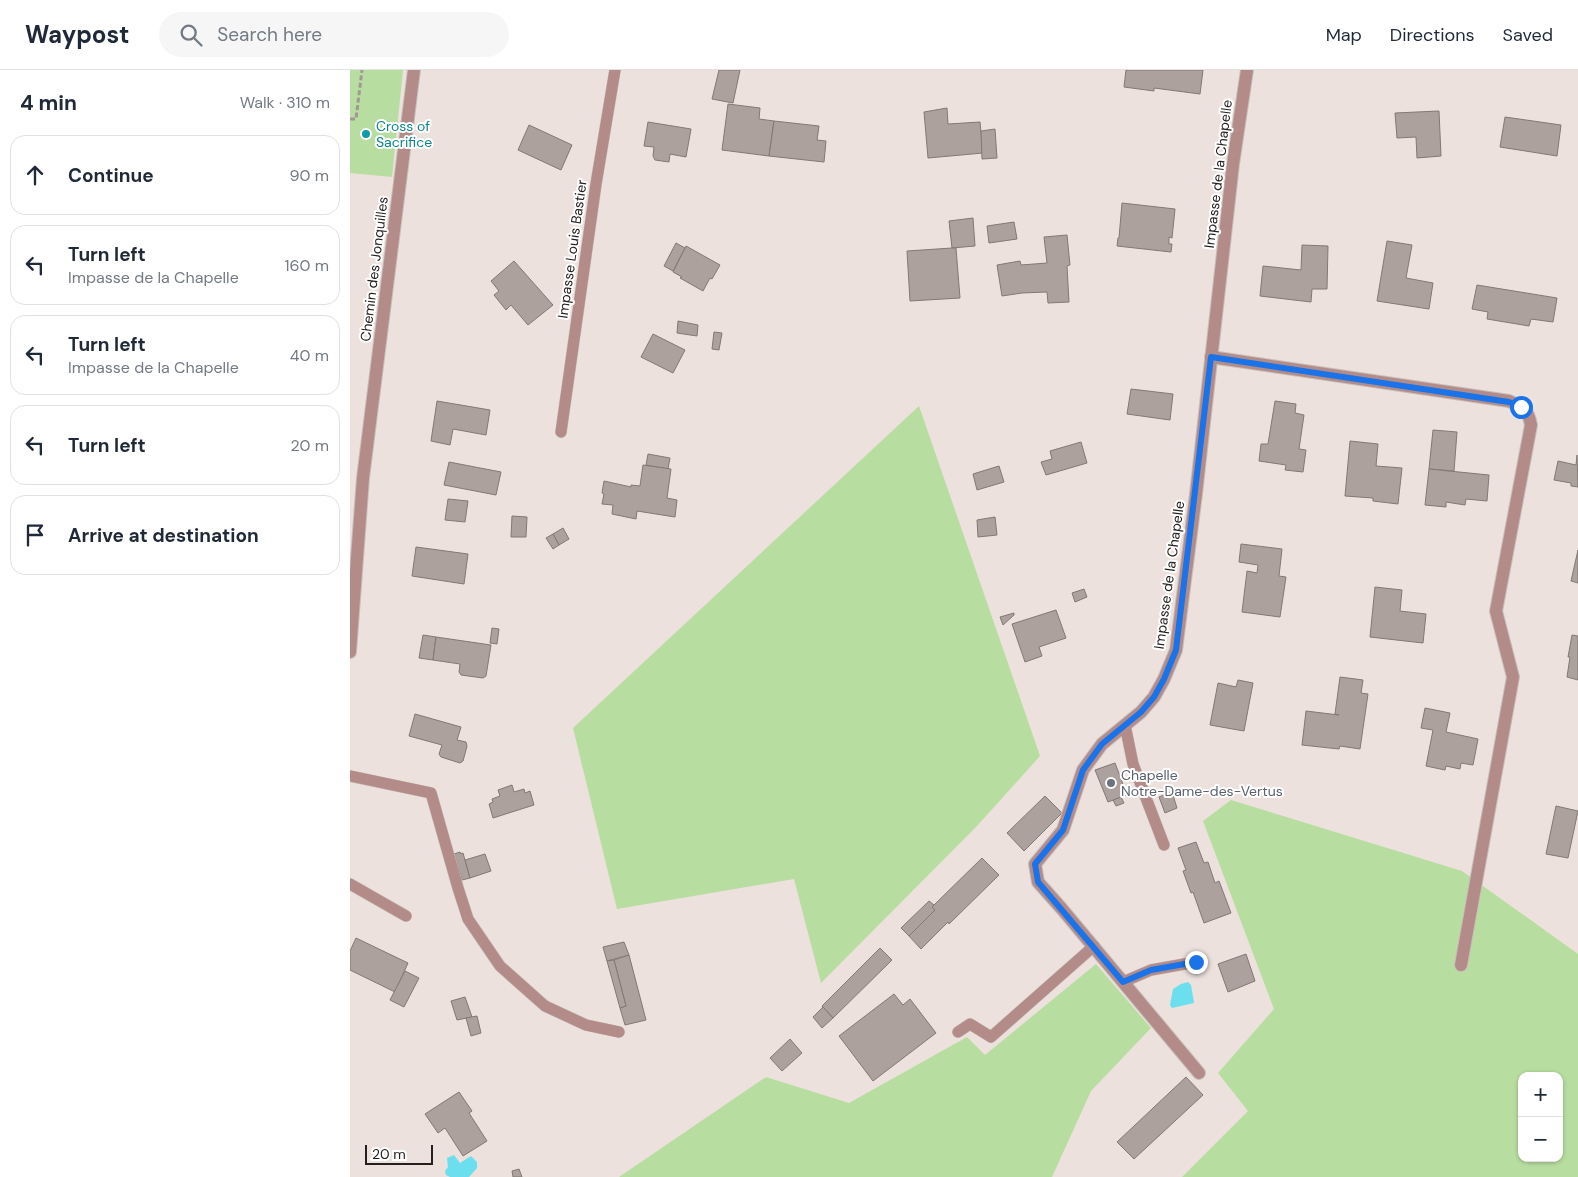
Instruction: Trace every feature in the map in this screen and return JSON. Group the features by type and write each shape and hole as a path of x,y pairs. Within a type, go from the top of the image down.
{"street":[{"name":"Chemin des Jonquilles","path":"350,652 363,478 414,70"},
{"name":"Impasse de la Chapelle","path":"1199,1072 1038,882 1035,864 1063,830 1083,770 1102,744 1141,712 1154,697 1176,650 1233,164 1247,70"},
{"path":"1211,357 1509,402 1521,407 1529,414 1531,425 1496,610 1513,677 1461,965"}],"lane":[{"name":"Impasse Louis Bastier","path":"561,432 596,184 615,70"},
{"path":"1125,725 1133,764 1164,845"},
{"path":"350,776 431,792 468,919 500,966 545,1006 586,1025 619,1032"},
{"path":"350,884 406,916"},
{"path":"958,1032 970,1024 992,1037 1094,946"},
{"path":"1123,982 1151,970 1196,962"}],"path":[{"path":"350,119 356,119 362,70"}],"green space":[{"path":"350,70 403,70 392,177 350,173"},
{"path":"919,406 1040,756 976,827 821,983 794,879 617,909 573,728"},
{"path":"1231,800 1462,871 1578,954 1578,1177 1182,1177 1248,1111 1218,1073 1274,1009 1203,821"},
{"path":"1096,964 1151,1028 1091,1091 1052,1177 619,1177 766,1077 849,1103 967,1037 985,1055"}],"water":[{"path":"1188,982 1191,985 1194,1003 1172,1008 1170,1005 1173,989"},
{"path":"454,1155 460,1163 471,1156 477,1162 477,1168 469,1177 450,1177 446,1175 445,1171 448,1167 447,1158"}],"building":[{"path":"719,70 740,70 733,103 712,99"},
{"path":"1126,70 1203,70 1200,94 1154,88 1154,91 1124,87"},
{"path":"728,104 760,108 759,119 774,121 769,156 722,150"},
{"path":"947,108 948,124 980,122 983,153 928,158 924,112"},
{"path":"1439,111 1441,156 1417,158 1416,137 1397,138 1395,113"},
{"path":"1505,117 1561,125 1557,156 1500,147"},
{"path":"774,121 819,126 817,140 826,141 824,162 769,156"},
{"path":"648,122 691,129 686,157 670,154 669,162 655,160 653,156 654,147 644,146"},
{"path":"529,125 572,145 561,170 518,150"},
{"path":"995,129 997,158 982,159 981,131"},
{"path":"1122,203 1175,209 1172,238 1169,237 1169,244 1172,244 1171,252 1117,246"},
{"path":"973,218 975,246 952,248 949,221"},
{"path":"1014,222 1017,239 989,243 987,226"},
{"path":"1067,235 1070,265 1067,266 1069,302 1048,303 1047,292 1002,296 997,265 1020,261 1021,265 1047,263 1044,237"},
{"path":"1387,241 1412,245 1406,278 1433,283 1429,309 1377,301"},
{"path":"676,243 685,248 673,271 664,266"},
{"path":"1302,245 1328,246 1327,289 1312,289 1311,302 1260,296 1263,266 1301,270"},
{"path":"686,246 720,265 703,291 673,272"},
{"path":"956,248 960,298 910,301 907,251"},
{"path":"514,261 553,305 528,325 511,305 506,310 494,295 499,291 491,281"},
{"path":"1477,285 1557,298 1553,322 1531,319 1529,326 1487,319 1488,312 1472,309"},
{"path":"678,321 698,325 697,336 677,333"},
{"path":"714,332 722,333 719,350 712,349"},
{"path":"653,334 685,350 673,373 641,357"},
{"path":"1131,389 1173,394 1170,420 1127,414"},
{"path":"437,401 490,410 486,435 453,429 450,445 431,441"},
{"path":"1275,401 1296,404 1295,413 1304,415 1299,449 1306,450 1303,472 1285,470 1286,465 1259,461 1261,444 1268,444"},
{"path":"1433,430 1457,432 1454,471 1429,469"},
{"path":"1350,441 1378,444 1376,466 1402,468 1398,504 1373,501 1373,498 1345,496"},
{"path":"1081,442 1087,463 1046,475 1041,462 1052,459 1050,451"},
{"path":"648,454 670,458 668,469 646,465"},
{"path":"1577,455 1578,487 1571,486 1571,483 1554,480 1558,461 1576,465"},
{"path":"449,462 501,472 496,495 444,485"},
{"path":"643,465 671,469 667,498 677,500 675,517 637,511 636,519 612,514 613,505 602,504 604,481 631,487 631,485 640,486"},
{"path":"999,466 1004,482 977,490 973,474"},
{"path":"1429,469 1489,475 1487,501 1466,499 1465,505 1446,502 1446,507 1425,505"},
{"path":"448,499 468,501 465,522 445,520"},
{"path":"512,516 527,517 526,537 511,537"},
{"path":"995,517 997,535 978,537 977,520"},
{"path":"563,528 569,539 559,545 553,534"},
{"path":"553,534 559,545 553,549 546,538"},
{"path":"1241,544 1282,549 1279,576 1286,577 1280,617 1242,612 1247,571 1257,573 1258,565 1239,562"},
{"path":"416,547 468,554 464,584 412,576"},
{"path":"1578,550 1578,583 1571,581"},
{"path":"1375,587 1402,590 1400,611 1426,614 1423,643 1370,637"},
{"path":"1084,589 1087,597 1075,602 1072,593"},
{"path":"1056,610 1066,638 1039,647 1042,656 1025,662 1012,624"},
{"path":"1014,613 1014,615 1003,625 1000,617"},
{"path":"492,628 499,629 497,644 490,643"},
{"path":"423,635 436,637 433,660 419,658"},
{"path":"1572,635 1578,636 1578,680 1567,677"},
{"path":"436,637 491,645 486,676 483,678 461,675 459,672 460,664 433,660"},
{"path":"1340,677 1363,680 1361,693 1368,694 1360,749 1340,746 1339,749 1302,745 1306,711 1339,715 1335,714"},
{"path":"1238,680 1253,683 1244,731 1210,725 1218,683 1236,687"},
{"path":"1425,708 1450,713 1446,732 1478,739 1473,765 1461,763 1460,769 1446,766 1445,770 1426,766 1433,730 1421,728"},
{"path":"415,714 461,727 457,740 466,742 467,746 463,761 460,763 441,757 439,754 442,745 409,736"},
{"name":"Chapelle Notre-Dame-des-Vertus","path":"1115,763 1127,795 1108,802 1095,770"},
{"path":"512,785 514,792 524,789 525,793 530,791 534,805 493,818 489,804 493,802 492,799 500,796 498,790"},
{"path":"1172,792 1177,808 1165,813 1159,797"},
{"path":"1045,796 1062,813 1024,851 1007,833"},
{"path":"1121,797 1124,803 1116,806 1113,800"},
{"path":"1556,806 1578,811 1568,858 1546,854"},
{"path":"1196,842 1204,863 1208,862 1215,883 1219,881 1231,913 1204,923 1183,871 1186,870 1178,848"},
{"path":"460,852 461,854 463,853 470,878 462,880 454,854"},
{"path":"485,854 491,871 470,878 465,860"},
{"path":"982,858 999,875 921,949 909,936 935,910 932,907"},
{"path":"929,901 934,905 932,907 935,910 909,936 901,928"},
{"path":"356,938 408,963 395,992 350,970 350,951"},
{"path":"624,942 629,955 607,961 603,947"},
{"path":"880,948 892,960 833,1018 822,1006"},
{"path":"1246,954 1255,981 1228,992 1218,964"},
{"path":"629,955 646,1020 625,1025 620,1008 626,1006 614,960"},
{"path":"614,960 626,1006 620,1008 607,961"},
{"path":"405,971 419,978 404,1007 390,1000"},
{"path":"894,994 903,1005 910,999 936,1033 873,1081 839,1036"},
{"path":"465,997 472,1017 457,1020 451,1001"},
{"path":"823,1007 833,1018 822,1028 813,1017"},
{"path":"477,1016 481,1033 471,1036 466,1018"},
{"path":"790,1039 802,1053 782,1071 770,1058"},
{"path":"1186,1077 1203,1095 1134,1159 1117,1142"},
{"path":"459,1092 472,1111 469,1113 487,1141 463,1156 445,1128 438,1133 425,1114"},
{"path":"519,1169 522,1177 513,1177 512,1171"}],"place":[{"name":"Cross of Sacrifice","path":"366,134"},
{"name":"Chapelle Notre-Dame-des-Vertus","path":"1111,783"}],"route":[{"path":"1196,962 1151,970 1123,982 1038,882 1035,864 1063,830 1083,770 1102,744 1141,712 1154,697 1176,650 1211,357 1509,402 1521,407"}]}
